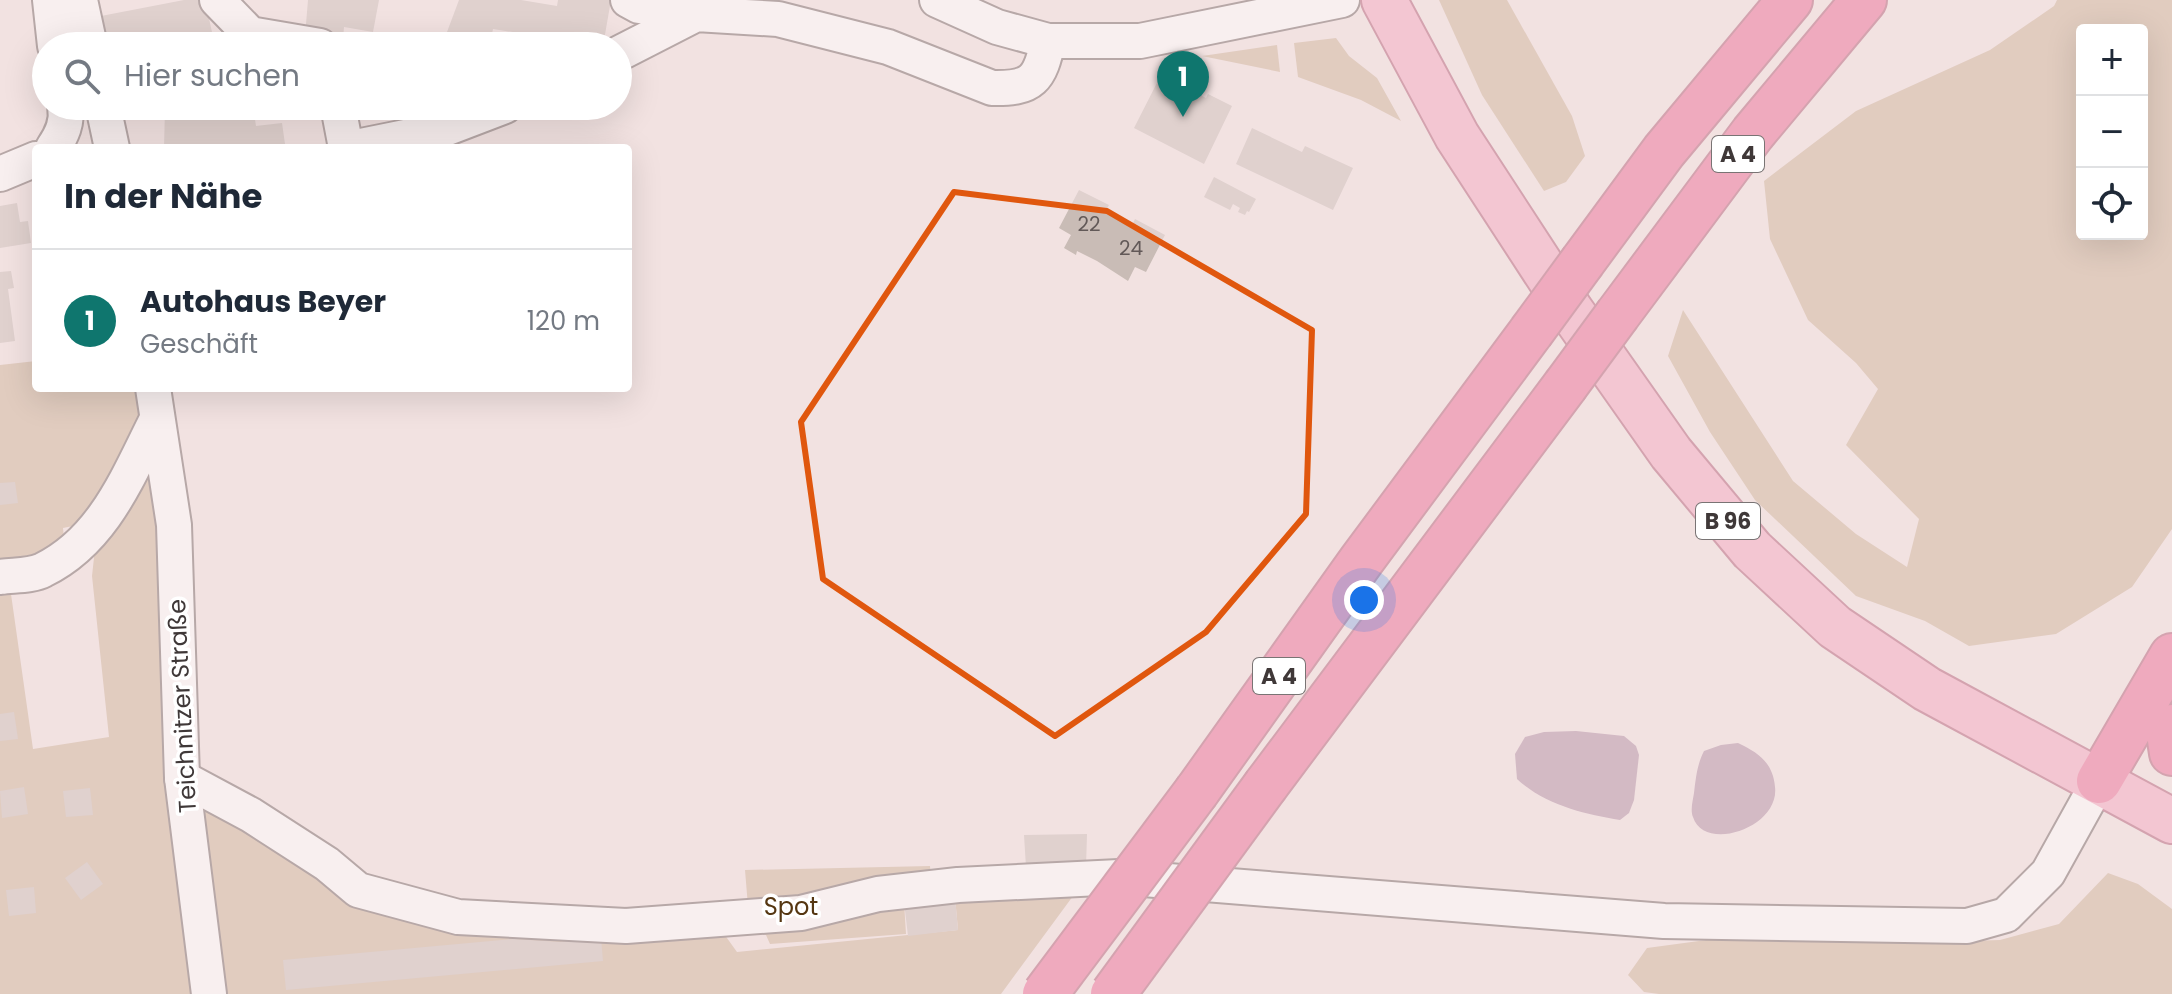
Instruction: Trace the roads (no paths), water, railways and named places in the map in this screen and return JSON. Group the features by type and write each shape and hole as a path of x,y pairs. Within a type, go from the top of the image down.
{"highway":[{"name":"A 4","path":"1045,994 1664,151 1790,0"},
{"name":"A 4","path":"1113,994 1753,133 1864,0"},
{"path":"2099,781 2172,656"},
{"path":"2172,727 2172,753"}],"main road":[{"name":"B 96","path":"1384,0 1457,136 1571,311 1671,453 1752,550 1835,627 1927,689 2172,821"}],"street":[{"path":"50,0 52,32"},
{"path":"80,0 87,32"},
{"path":"217,0 248,32"},
{"path":"628,0 639,6 696,14 778,19 888,47 992,88 1008,89 1025,85 1035,78 1042,69 1048,41"},
{"path":"937,0 997,27 1048,41 1140,41 1266,9 1342,0"},
{"path":"632,47 696,14"},
{"path":"55,144 66,120"},
{"path":"106,120 111,144"},
{"path":"342,120 348,144"},
{"path":"369,144 445,129 468,120"},
{"path":"0,174 32,161"},
{"name":"Teichnitzer Straße","path":"0,577 41,572 88,539 113,505 155,403"},
{"name":"Teichnitzer Straße","path":"155,403 174,525 182,778 209,994"},
{"path":"182,778 251,815 327,864 358,890 458,917 626,926 801,913 878,894 958,885 1087,877 1358,895 1664,921 1967,926 2006,915 2048,873 2099,781"}],"place":[{"name":"Autohaus Beyer","path":"1183,117"}],"park label":[{"name":"Spot","path":"791,906"}]}
